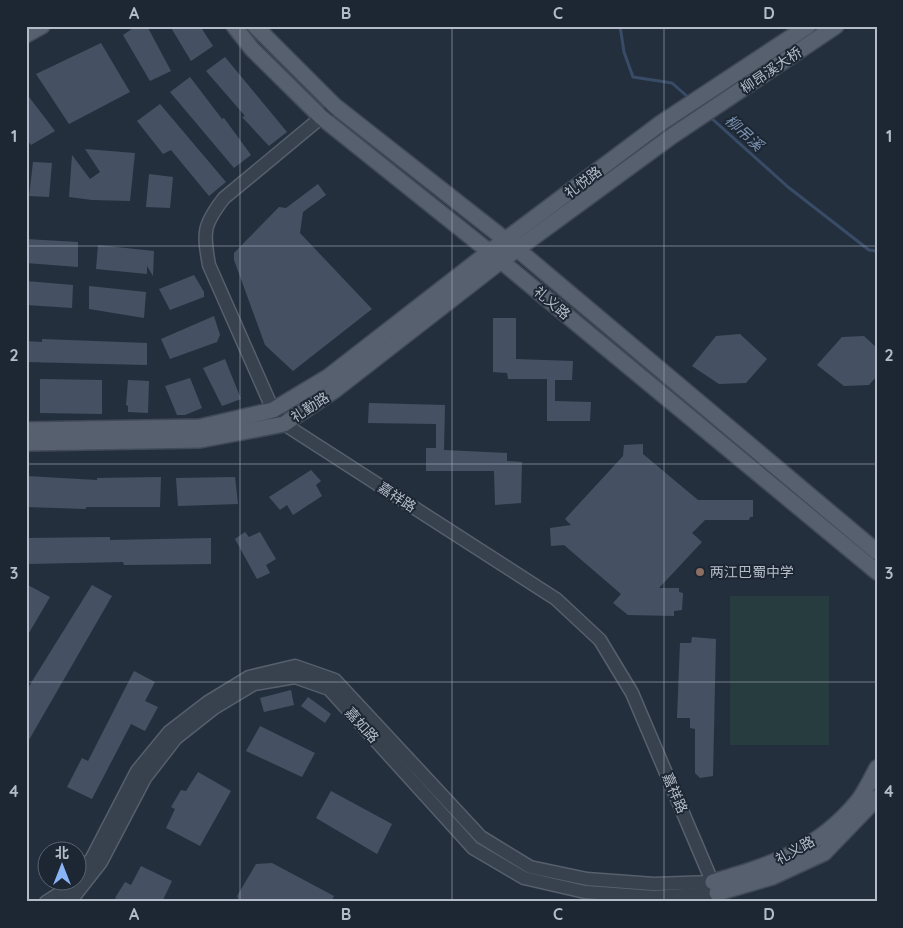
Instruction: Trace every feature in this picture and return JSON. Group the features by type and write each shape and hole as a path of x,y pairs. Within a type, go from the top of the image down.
{"main road":[{"path":"26,35 42,26"},
{"name":"礼义路","path":"234,26 252,49 321,117 495,256 877,572"},
{"name":"礼义路","path":"255,26 335,106 511,245 877,552"},
{"name":"柳昂溪大桥","path":"661,123 808,26"},
{"name":"柳昂溪大桥","path":"672,136 836,26"},
{"name":"礼悦路","path":"511,245 661,123"},
{"name":"礼悦路","path":"511,245 672,136"},
{"name":"礼勤路","path":"26,430 200,427 273,410 328,377 511,245"},
{"name":"礼勤路","path":"26,443 200,440 284,424 335,390 495,256"},
{"name":"礼义路","path":"715,888 811,845 858,801 877,768"},
{"name":"礼义路","path":"715,888 772,876 824,853 877,798"}],"street":[{"name":"嘉祥路","path":"335,106 224,198 209,217 204,240 209,265 273,410 284,424 556,599 600,640 632,693 715,888"},
{"name":"嘉如路","path":"88,863 137,772 169,732 208,702 250,677 295,666 335,680 481,837 530,867 588,879 715,888"},
{"name":"嘉如路","path":"66,902 101,862 145,778 176,738 214,708 254,684 295,676 329,690 473,848 524,878 585,892 654,897 715,888"},
{"path":"46,902 64,890"}],"green space":[{"path":"730,596 829,596 829,745 730,745"}],"building":[{"path":"136,26 147,26 171,71 150,81 123,35"},
{"path":"170,26 200,26 213,46 191,61"},
{"path":"101,43 130,92 69,124 36,74"},
{"path":"225,57 287,132 269,146 242,117 245,116 206,71"},
{"path":"190,77 222,119 224,118 251,155 234,168 170,92"},
{"path":"26,93 55,131 31,145 26,139"},
{"path":"160,104 226,182 209,196 171,150 163,154 137,121"},
{"path":"85,149 135,153 130,201 69,197 72,155 90,179 100,172"},
{"path":"33,162 52,163 49,197 29,196"},
{"path":"149,174 173,177 170,208 146,207"},
{"path":"318,184 326,195 303,212 300,233 372,309 293,371 265,345 234,260 234,253 279,207 286,208"},
{"path":"26,239 78,242 78,267 26,263"},
{"path":"98,245 154,251 153,276 147,266 147,274 96,269"},
{"path":"194,275 204,292 204,297 170,310 159,289"},
{"path":"26,281 73,285 72,308 26,305"},
{"path":"89,286 146,292 144,318 89,309"},
{"path":"214,316 220,335 217,342 170,359 161,339"},
{"path":"493,318 516,318 516,359 573,361 572,380 555,380 555,401 591,402 590,421 547,421 547,379 508,379 507,373 493,372"},
{"path":"740,334 767,359 746,383 719,384 692,366 716,336"},
{"path":"864,336 877,348 877,376 869,385 844,386 817,365 842,337"},
{"path":"42,339 147,343 147,365 26,362 26,341 42,342"},
{"path":"225,359 241,399 222,406 203,368"},
{"path":"190,378 202,408 185,415 177,415 165,386"},
{"path":"40,379 102,380 102,414 40,413"},
{"path":"128,380 149,381 148,413 128,412 128,406 126,405"},
{"path":"369,403 445,405 444,450 507,453 507,461 522,462 521,503 495,505 494,471 426,471 426,448 436,448 436,424 368,423"},
{"path":"643,444 643,454 698,500 753,500 753,517 750,517 749,520 705,520 692,533 702,542 659,588 679,588 679,592 683,593 682,610 674,611 674,616 628,615 613,603 621,594 564,545 551,546 550,528 571,525 565,519 623,456 624,445"},
{"path":"311,470 321,481 316,485 322,496 293,515 287,505 280,510 269,497"},
{"path":"26,476 97,480 97,478 161,477 160,507 86,507 86,509 26,507"},
{"path":"235,477 238,504 178,506 176,478"},
{"path":"245,532 249,537 260,532 276,559 266,565 270,573 257,579 235,539"},
{"path":"110,537 110,540 211,538 211,564 124,565 123,562 26,564 26,538"},
{"path":"26,584 50,597 26,638"},
{"path":"92,585 112,596 26,745 26,691"},
{"path":"692,637 716,639 713,776 700,778 695,773 695,729 690,728 690,718 677,718 680,643 691,643"},
{"path":"134,671 155,682 145,701 158,707 145,731 131,724 92,799 67,787 82,758 88,761"},
{"path":"291,690 294,705 264,712 260,698"},
{"path":"308,697 331,714 325,723 301,706"},
{"path":"260,726 315,753 302,777 246,751"},
{"path":"198,772 231,791 200,846 166,828 175,809 171,807 181,790 186,791"},
{"path":"331,791 392,824 377,854 316,818"},
{"path":"272,863 334,896 331,902 239,902 237,896 256,864"},
{"path":"141,866 172,881 162,902 121,902 115,898 125,882 131,885"}],"waterway":[{"name":"柳吊溪","path":"620,26 624,52 633,77 672,83 689,98"},
{"name":"柳吊溪","path":"709,116 788,187 869,250 877,251"}],"place":[{"name":"两江巴蜀中学","path":"700,572"}]}
